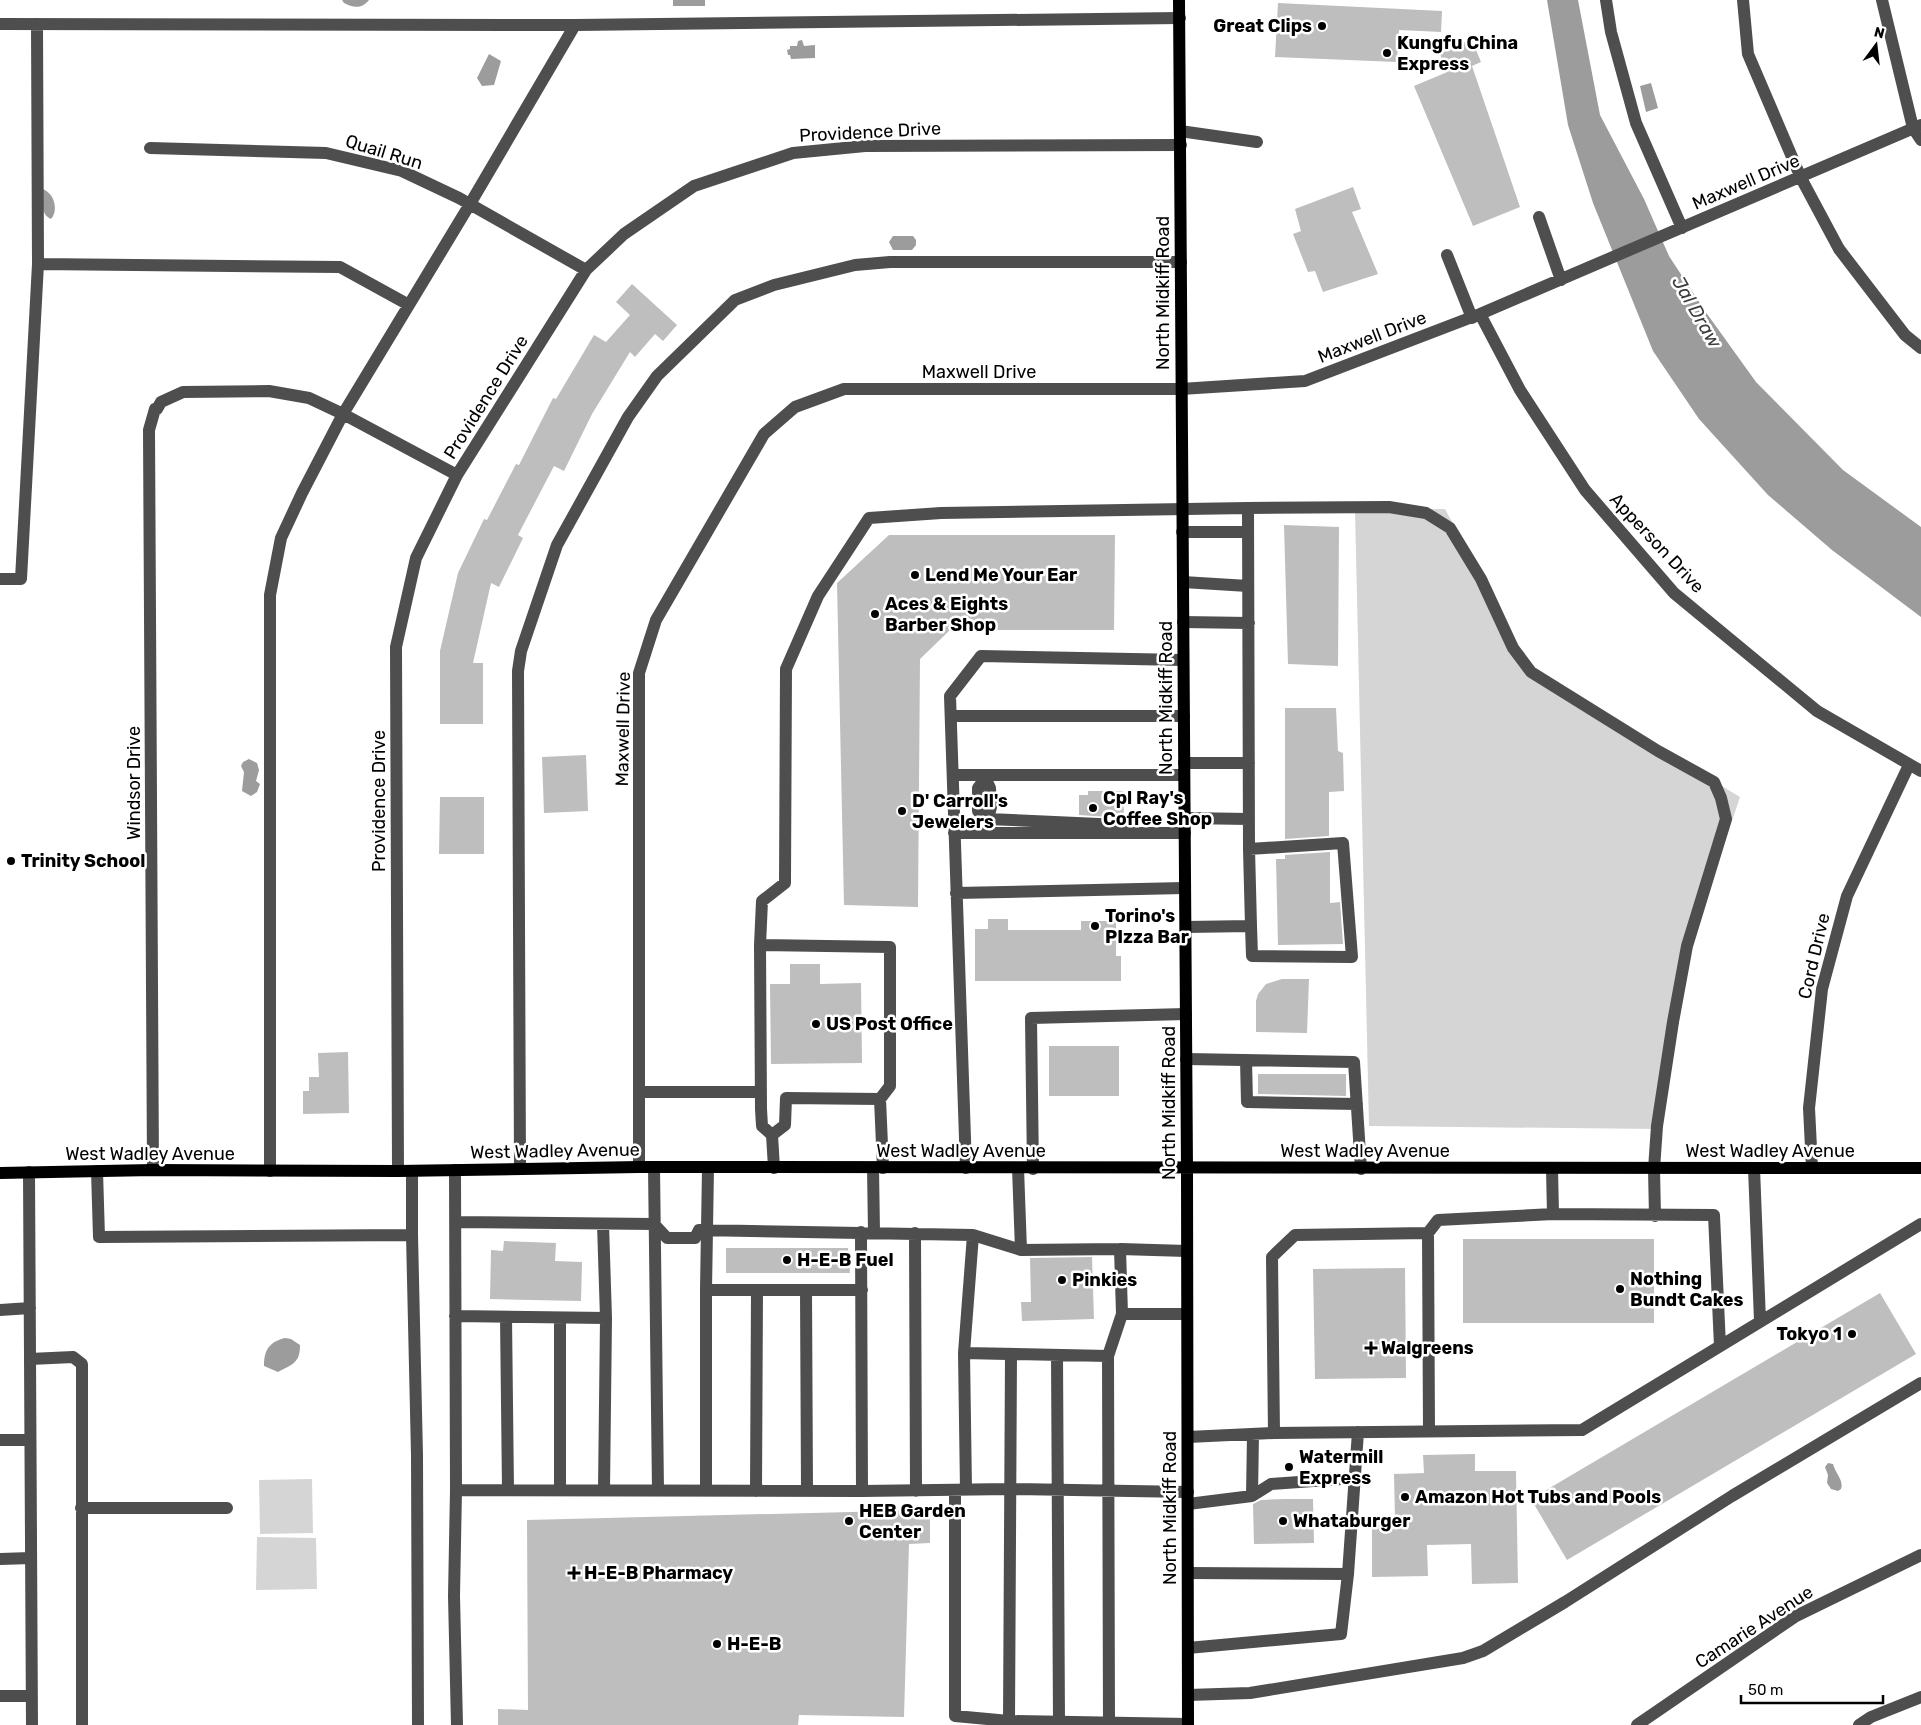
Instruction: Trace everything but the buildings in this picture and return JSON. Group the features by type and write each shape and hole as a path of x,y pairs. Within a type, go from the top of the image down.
{"main road":[{"name":"North Midkiff Road","path":"1179,0 1184,888 1188,1169 1188,1724"},
{"name":"West Wadley Avenue","path":"0,1173 154,1170 398,1172 639,1167 1188,1169 1921,1168"}],"street":[{"path":"1606,0 1612,32 1636,123 1682,228"},
{"path":"1743,0 1748,54 1801,178 1839,249 1906,335 1921,348"},
{"path":"1882,0 1921,140"},
{"path":"0,24 575,25 1180,18"},
{"path":"0,579 21,579 38,264 37,24"},
{"path":"270,1171 270,595 281,538 343,414 470,204 575,25"},
{"name":"Maxwell Drive","path":"639,1167 639,673 656,620 764,434 795,407 844,389 1181,389 1305,381 1476,316 1801,178 1917,126"},
{"path":"1180,131 1257,142"},
{"name":"Providence Drive","path":"398,1172 396,647 416,558 457,475 586,270 624,234 694,186 793,152 865,146 1180,145"},
{"name":"Quail Run","path":"150,148 326,153 402,172 470,204 586,270"},
{"path":"1539,217 1561,280"},
{"name":"Apperson Drive","path":"1447,255 1476,316 1520,390 1585,490 1674,593 1817,711 1915,768"},
{"path":"520,1169 518,671 521,651 557,545 628,417 643,394 657,376 735,300 774,285 855,265 890,262 1181,262"},
{"path":"38,264 340,266 409,305"},
{"name":"Windsor Drive","path":"154,1170 149,430 155,409 164,401 183,392 268,391 309,398 343,414"},
{"path":"343,414 457,475"},
{"path":"774,1168 772,1134 762,1126 760,945 762,901 785,883 786,669 818,596 869,518 941,513 1389,507 1426,513 1450,528 1480,579 1513,648 1531,672 1658,751 1714,782 1721,798 1726,819 1687,946 1657,1126 1654,1168 1655,1216"},
{"path":"1248,508 1249,849 1252,956 1352,956 1343,843 1249,849"},
{"path":"1182,532 1248,532"},
{"path":"1183,582 1248,586"},
{"path":"1183,622 1249,623"},
{"path":"966,1168 950,696 981,656 1183,660"},
{"path":"952,716 1184,716"},
{"path":"953,775 984,778 1184,769 1249,763"},
{"name":"Cord Drive","path":"1812,1168 1809,1108 1822,989 1847,896 1915,768"},
{"path":"984,778 990,788 991,807 988,819 1121,825 1129,833"},
{"path":"1185,818 1249,820"},
{"path":"954,833 1185,833"},
{"path":"956,893 1184,888"},
{"path":"1186,927 1251,926"},
{"path":"760,945 890,947 890,1086 880,1099 878,1168 868,1232 862,1290 862,1491"},
{"path":"1033,1168 1031,1018 1186,1014"},
{"path":"1186,1059 1354,1062 1361,1169"},
{"path":"1246,1060 1247,1102 1357,1104"},
{"path":"639,1092 761,1092"},
{"path":"772,1134 785,1125 786,1098 880,1099"},
{"path":"654,1168 658,1490"},
{"path":"706,1490 708,1168"},
{"path":"1018,1168 1021,1250"},
{"path":"1754,1168 1760,1321"},
{"path":"1552,1169 1552,1214"},
{"path":"455,1170 456,1490 454,1596 457,1725"},
{"path":"97,1171 98,1237 412,1236"},
{"path":"412,1171 417,1465 418,1725"},
{"path":"29,1172 32,1725"},
{"path":"1429,1431 1428,1233 1438,1220 1552,1214 1714,1215 1720,1346"},
{"path":"455,1222 654,1224 667,1238 695,1238 699,1230 915,1233 974,1235 1021,1250 1120,1249 1187,1251"},
{"path":"604,1224 606,1318 604,1490"},
{"path":"1188,1437 1274,1433 1582,1430 1921,1224"},
{"path":"915,1233 916,1491"},
{"path":"1274,1433 1272,1257 1295,1235 1428,1233"},
{"path":"974,1235 964,1353 953,1722 1188,1724"},
{"path":"1110,1724 1108,1356 1122,1314 1120,1249"},
{"path":"706,1290 862,1290"},
{"path":"756,1491 757,1290"},
{"path":"806,1290 807,1491"},
{"path":"0,1310 30,1308"},
{"path":"1122,1314 1187,1314"},
{"path":"456,1316 606,1318"},
{"path":"506,1317 508,1490"},
{"path":"560,1318 560,1490"},
{"path":"964,1353 1108,1356"},
{"path":"1011,1354 1012,1722"},
{"path":"1057,1355 1059,1722"},
{"path":"30,1359 73,1357 82,1364 80,1508 82,1725"},
{"path":"1188,1695 1250,1693 1463,1658 1482,1651 1565,1602 1732,1496 1921,1383"},
{"path":"1188,1648 1341,1634 1348,1574 1358,1432"},
{"path":"1252,1496 1253,1434"},
{"path":"0,1440 30,1440"},
{"path":"456,1490 916,1491 1010,1489 1108,1491 1188,1498 1252,1496 1271,1484 1356,1478"},
{"path":"80,1508 227,1508"},
{"name":"Camarie Avenue","path":"1637,1725 1796,1616 1921,1555"},
{"path":"0,1559 31,1558"},
{"path":"1188,1573 1348,1574"},
{"path":"0,1696 32,1696"},
{"path":"1859,1725 1871,1717 1921,1697"}],"shaded area":[{"path":"1445,509 1533,672 1740,797 1688,953 1658,1129 1369,1126 1355,510"},
{"path":"312,1479 313,1533 260,1534 259,1480"},
{"path":"257,1537 316,1538 317,1589 256,1590"}],"water":[{"path":"342,0 369,0 363,5 354,7 347,5"},
{"path":"673,0 705,0 705,6 673,6"},
{"name":"Jal Draw","path":"1547,0 1578,0 1600,115 1644,199 1669,256 1705,311 1756,382 1843,470 1921,527 1921,617 1832,550 1768,495 1699,419 1653,351 1593,203 1568,125"},
{"path":"802,40 804,46 815,45 815,58 791,59 790,55 788,55 787,50 790,49 790,46 797,46 798,41"},
{"path":"489,54 501,61 494,85 482,86 477,78"},
{"path":"1651,83 1658,108 1646,112 1640,86"},
{"path":"42,189 50,194 54,202 55,211 51,219 47,217 43,210"},
{"path":"893,236 913,236 916,240 916,245 912,250 893,250 889,242"},
{"path":"249,759 257,763 259,770 256,781 260,784 257,792 251,796 242,791 244,772 241,766 243,762"},
{"path":"285,1338 291,1339 300,1345 299,1356 295,1362 278,1372 264,1366 266,1351 271,1344"},
{"path":"1828,1463 1833,1464 1840,1480 1842,1486 1838,1491 1831,1489 1827,1483 1828,1475 1825,1467"}],"place":[{"name":"Great Clips","path":"1322,26"},
{"name":"Kungfu China Express","path":"1387,53"},
{"name":"Lend Me Your Ear","path":"915,575"},
{"name":"Aces & Eights Barber Shop","path":"875,614"},
{"name":"Cpl Ray's Coffee Shop","path":"1093,808"},
{"name":"D' Carroll's Jewelers","path":"902,811"},
{"name":"Trinity School","path":"11,861"},
{"name":"Torino's PIzza Bar","path":"1095,926"},
{"name":"US Post Office","path":"816,1024"},
{"name":"H-E-B Fuel","path":"787,1260"},
{"name":"Pinkies","path":"1062,1280"},
{"name":"Nothing Bundt Cakes","path":"1620,1289"},
{"name":"Tokyo 1","path":"1852,1334"},
{"name":"Walgreens","path":"1371,1348"},
{"name":"Watermill Express","path":"1289,1467"},
{"name":"Amazon Hot Tubs and Pools","path":"1405,1497"},
{"name":"HEB Garden Center","path":"849,1521"},
{"name":"Whataburger","path":"1283,1521"},
{"name":"H-E-B Pharmacy","path":"574,1573"},
{"name":"H-E-B","path":"717,1644"}]}
